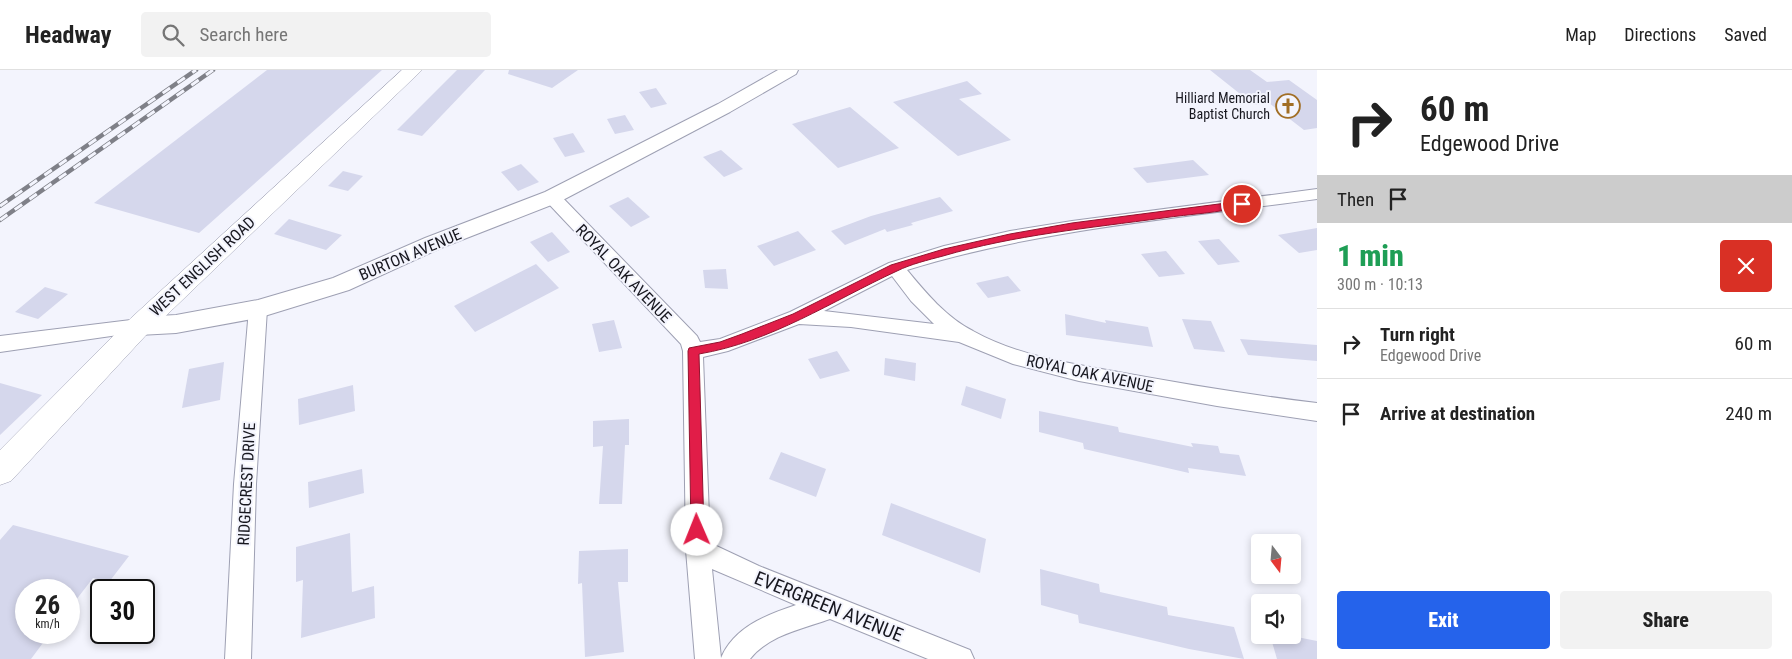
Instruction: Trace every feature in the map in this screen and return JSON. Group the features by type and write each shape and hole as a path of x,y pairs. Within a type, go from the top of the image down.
{"main road":[{"name":"WEST ENGLISH ROAD","path":"0,471 139,326 413,70"}],"street":[{"name":"BURTON AVENUE","path":"0,344 139,326 176,324 258,309 341,284 433,243 552,197 724,108 790,70"},
{"path":"708,659 698,550 693,351 721,346 797,317 895,267 944,252 1010,237 1072,227 1317,194"},
{"name":"ROYAL OAK AVENUE","path":"552,197 690,341 693,351"},
{"name":"ROYAL OAK AVENUE","path":"895,267 920,299 938,316 964,336 1008,354 1058,369 1156,387 1317,412"},
{"name":"RIDGECREST DRIVE","path":"238,659 245,484 258,309"},
{"path":"797,317 851,320 964,336"},
{"name":"EVERGREEN AVENUE","path":"698,550 828,607 961,659"},
{"path":"734,659 748,641 777,624 828,607"}],"building":[{"path":"267,70 382,70 199,233 94,203"},
{"path":"457,70 485,70 422,136 397,130"},
{"path":"509,70 578,70 552,88 508,74"},
{"name":"Hilliard Memorial Baptist Church","path":"1210,70 1250,70 1267,82 1289,80 1317,100 1317,128 1304,130 1269,103 1254,105"},
{"path":"967,81 982,94 959,99 1011,140 958,156 893,102"},
{"path":"656,88 667,104 651,108 639,92"},
{"path":"850,107 899,148 838,168 792,124"},
{"path":"625,115 634,130 615,134 607,119"},
{"path":"573,133 585,152 565,157 553,138"},
{"path":"721,150 743,169 724,177 703,157"},
{"path":"1193,160 1209,175 1147,183 1133,168"},
{"path":"521,164 539,182 518,191 501,172"},
{"path":"343,171 363,176 348,191 328,186"},
{"path":"628,197 650,217 631,227 609,206"},
{"path":"940,197 953,211 887,232 885,229 845,245 831,231 871,216"},
{"path":"289,219 342,235 326,250 274,234"},
{"path":"1317,228 1317,250 1299,253 1278,235"},
{"path":"798,231 816,250 774,266 757,246"},
{"path":"552,232 570,252 548,262 530,242"},
{"path":"1219,239 1240,262 1218,265 1198,241"},
{"path":"1166,251 1185,274 1159,277 1141,254"},
{"path":"536,264 559,288 475,332 454,306"},
{"path":"726,269 728,289 705,288 703,270"},
{"path":"1008,276 1021,291 988,298 976,283"},
{"path":"45,287 68,294 38,319 15,312"},
{"path":"1065,314 1106,323 1105,320 1148,327 1153,347 1066,335"},
{"path":"1182,319 1211,321 1225,352 1194,349"},
{"path":"614,320 622,348 599,352 592,324"},
{"path":"1240,339 1317,345 1317,361 1248,355"},
{"path":"837,351 850,371 820,379 808,359"},
{"path":"885,358 916,363 915,381 884,375"},
{"path":"224,362 220,400 182,408 189,369"},
{"path":"0,383 42,395 0,435"},
{"path":"353,385 355,411 299,425 298,399"},
{"path":"966,386 1006,399 1001,419 961,405"},
{"path":"1039,411 1118,427 1119,432 1193,447 1191,443 1218,446 1220,453 1239,455 1246,476 1188,468 1189,473 1084,449 1083,443 1039,432"},
{"path":"629,419 629,445 625,445 622,504 599,504 603,446 593,447 593,421"},
{"path":"781,452 826,469 816,497 769,479"},
{"path":"362,469 364,493 309,508 308,482"},
{"path":"891,503 986,539 980,573 882,535"},
{"path":"13,525 129,556 111,579 90,579 90,582 80,595 80,579 15,579 15,644 42,644 31,659 0,659 0,540"},
{"path":"350,533 352,592 374,586 375,618 301,638 303,580 296,582 296,547"},
{"path":"628,549 628,582 618,582 624,652 585,657 582,583 578,584 579,551"},
{"path":"1040,569 1099,584 1100,592 1167,607 1168,615 1234,627 1244,659 1189,649 1079,623 1078,615 1041,605"},
{"path":"1301,638 1317,641 1317,659 1277,659 1273,644 1301,644"}],"railway":[{"path":"0,206 196,70"},
{"path":"0,220 213,70"}],"place":[{"name":"Hilliard Memorial Baptist Church","path":"1288,106"}],"route":[{"path":"697,530 693,351 721,346 797,317 895,267 944,252 1010,237 1072,227 1242,204"}]}
